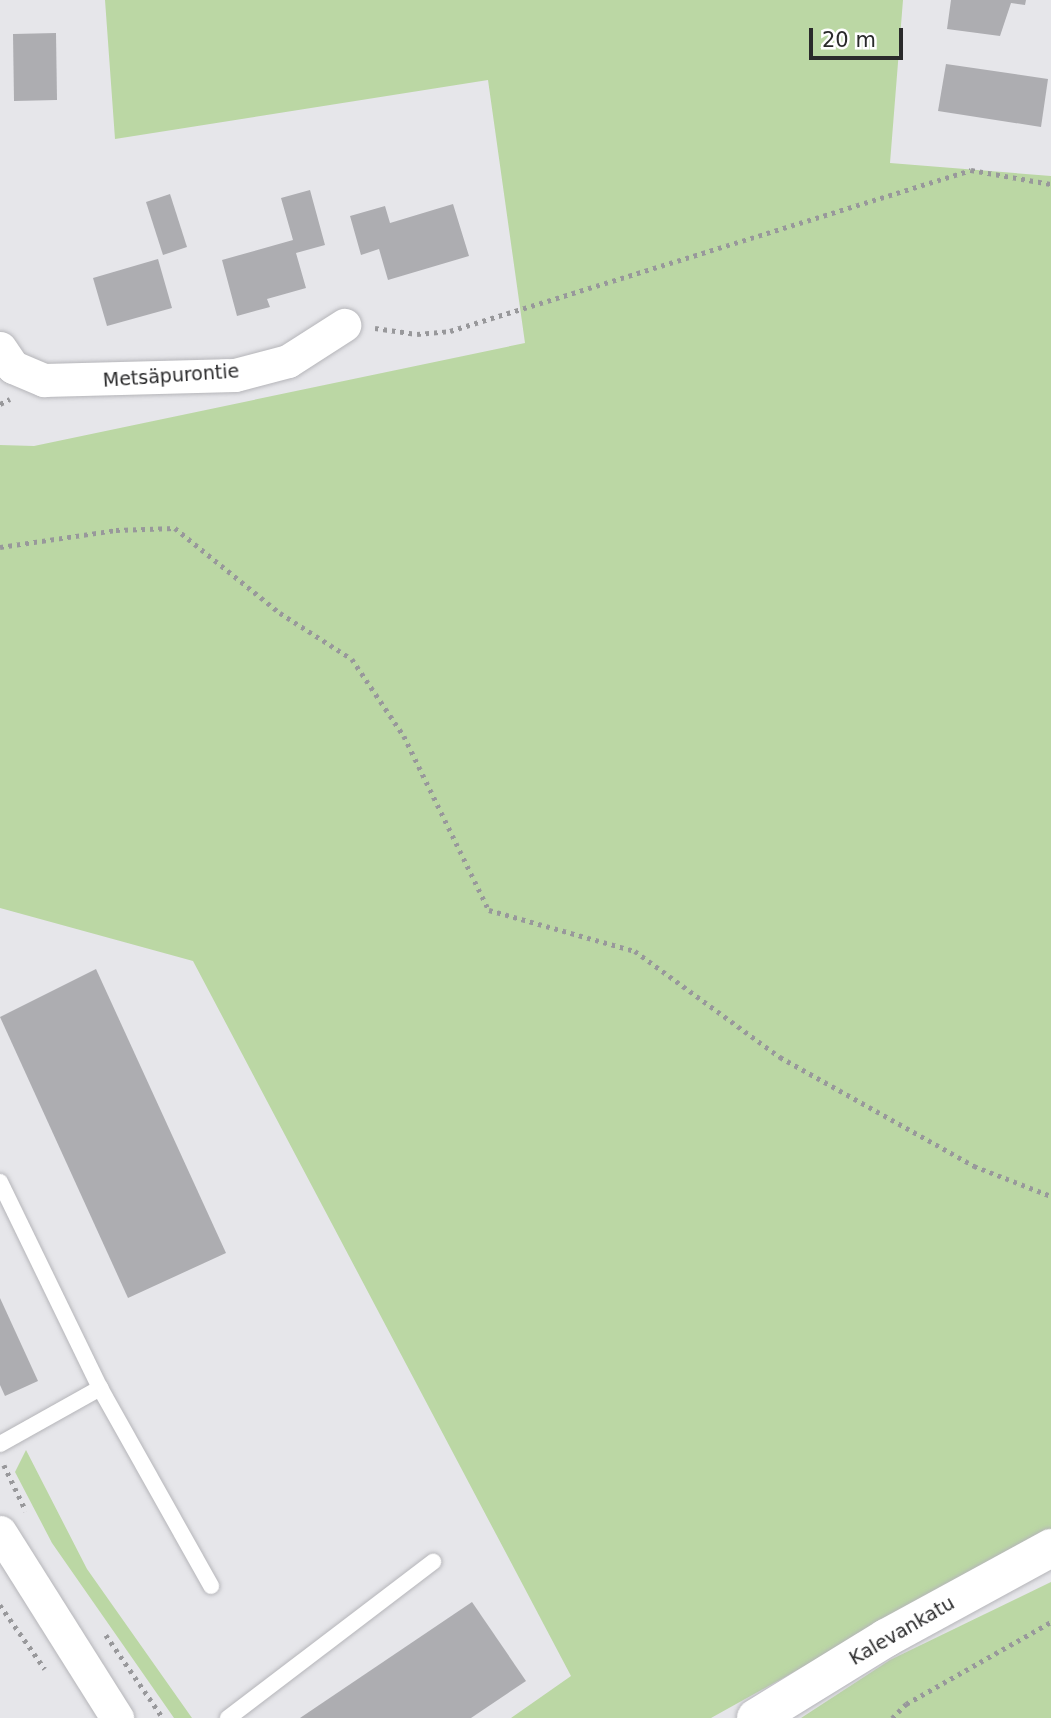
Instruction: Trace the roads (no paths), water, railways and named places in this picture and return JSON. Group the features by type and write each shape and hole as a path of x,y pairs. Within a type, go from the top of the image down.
{"main road":[{"name":"Kalevankatu","path":"756,1718 887,1638 1051,1548"}],"street":[{"name":"Metsäpurontie","path":"0,348 13,367 44,380 235,374 288,361 344,325"},
{"path":"0,1532 117,1718"}],"lane":[{"path":"0,1182 100,1388 211,1586"},
{"path":"0,1444 100,1388"},
{"path":"229,1718 433,1562"}]}
